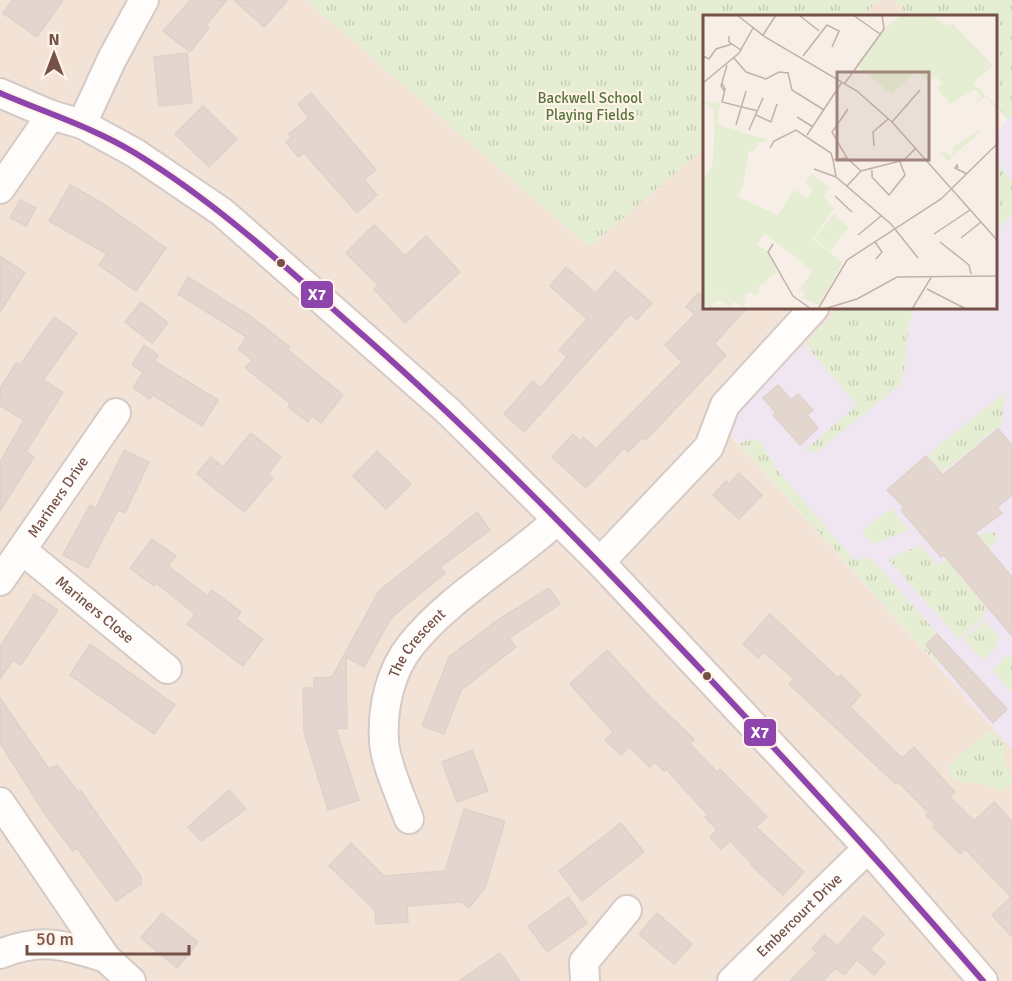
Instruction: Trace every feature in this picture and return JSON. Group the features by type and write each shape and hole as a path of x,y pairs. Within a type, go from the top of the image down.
{"street":[{"path":"82,124 112,59 144,0"},
{"path":"0,93 51,115 82,124 135,153 222,212 448,411 600,562 868,848 983,981"},
{"path":"0,189 51,115"},
{"path":"600,562 709,447 725,405 813,309"},
{"name":"Mariners Drive","path":"0,581 116,413"},
{"name":"The Crescent","path":"410,819 384,743 385,704 395,672 411,645 450,607 528,547 558,520"},
{"name":"Mariners Close","path":"22,550 167,669"},
{"path":"0,802 106,958 131,981"},
{"name":"Embercourt Drive","path":"732,981 868,848"},
{"path":"585,981 584,962 627,910"},
{"path":"0,954 19,946 59,943 106,958"}],"shaded area":[{"path":"0,0 306,0 589,247 703,150 703,309 838,309 722,426 1012,749 1012,981 0,981"},
{"path":"880,0 894,0 909,15 862,15"},
{"path":"894,0 1012,0 1012,749 722,425 838,309 997,309 997,133 1008,119 997,107 997,15 909,15"}],"green space":[{"name":"Backwell School Playing Fields","path":"306,0 880,0 862,15 703,15 703,150 589,247"},
{"path":"894,0 1012,0 1012,117 1008,119 997,107 997,15 909,15"},
{"path":"997,162 1012,182 1012,215 997,229"},
{"path":"838,309 915,309 909,326 905,366 900,385 817,452 804,451 857,405 805,344"},
{"path":"1006,392 1001,424 943,472 927,455"},
{"path":"749,439 760,441 777,470 854,560 871,558 952,650 937,664 739,444"},
{"path":"891,508 909,530 873,544 862,531"},
{"path":"988,532 996,533 997,539 990,548 986,544 955,570 986,607 983,618 959,639 888,559 920,545 938,565 974,537"},
{"path":"985,621 1000,639 996,642 996,648 982,660 964,639"},
{"path":"1008,655 1012,659 1012,692 992,670"},
{"path":"990,730 1005,746 1004,761 1012,774 1012,784 1001,792 980,783 960,782 949,775 952,772 947,767"}],"building":[{"path":"13,0 63,0 37,37 3,13"},
{"path":"191,0 227,0 206,25 209,28 190,52 163,31"},
{"path":"234,0 288,0 264,27"},
{"path":"187,53 192,103 159,106 154,57"},
{"path":"311,93 376,170 364,180 377,195 357,213 304,153 298,157 286,142 291,137 289,134 309,118 298,104"},
{"path":"203,106 237,139 209,167 175,134"},
{"path":"70,185 102,203 166,248 136,291 99,265 107,254 49,221"},
{"path":"20,200 36,208 26,226 10,218"},
{"path":"374,225 405,256 426,236 460,272 405,323 374,289 378,285 346,253"},
{"path":"0,256 25,273 0,312"},
{"path":"566,267 596,293 615,271 652,303 637,320 630,314 524,432 504,414 533,381 541,388 567,357 559,350 587,319 550,286"},
{"path":"188,277 250,316 290,347 288,350 343,395 321,423 312,416 308,422 288,407 290,403 245,368 252,360 238,349 247,337 178,294"},
{"path":"698,293 703,297 703,309 746,309 714,344 726,355 646,440 643,437 628,452 624,448 586,488 552,457 573,434 580,441 583,437 596,449 682,362 665,345 695,314 686,307"},
{"path":"141,302 168,323 152,343 125,322"},
{"path":"54,317 77,333 43,380 63,392 26,452 34,457 0,511 0,462 24,420 0,406 0,389 16,363 20,365"},
{"path":"144,345 158,355 154,361 218,400 202,426 153,395 150,399 133,388 143,372 132,365"},
{"path":"778,385 791,400 798,394 813,410 807,415 818,428 800,445 773,415 776,413 763,398"},
{"path":"998,429 1012,445 1012,495 997,507 1002,513 975,533 1012,577 1012,636 944,555 941,557 901,510 904,507 887,490 926,456 943,475"},
{"path":"251,433 281,457 268,474 273,478 244,512 197,474 211,457 223,467"},
{"path":"124,450 149,462 125,513 118,510 88,568 63,555 90,505 96,508"},
{"path":"377,451 411,484 386,509 353,476"},
{"path":"739,473 762,495 739,519 713,495 726,481 729,484"},
{"path":"477,512 490,530 440,567 445,573 391,618 364,667 346,657 347,728 336,729 359,800 328,810 304,732 303,688 314,688 314,678 332,677 379,591"},
{"path":"152,539 176,556 168,566 208,596 212,590 241,612 236,619 263,639 243,666 187,624 195,614 156,583 154,586 130,568"},
{"path":"549,588 560,604 509,638 516,647 461,690 444,734 422,726 449,657 496,621"},
{"path":"34,594 58,610 21,665 13,660 0,679 0,647"},
{"path":"770,614 838,678 841,675 861,695 850,707 902,758 914,747 955,792 950,797 974,821 994,802 1012,821 1012,937 992,915 1011,897 965,849 960,854 933,827 935,824 926,815 929,813 898,782 896,784 789,684 794,679 764,652 758,658 743,644"},
{"path":"937,634 1007,709 993,723 926,645"},
{"path":"90,644 175,705 154,734 70,675"},
{"path":"607,650 652,699 694,739 690,744 717,772 720,769 767,817 756,827 804,872 783,895 751,865 730,841 721,849 710,837 717,830 705,817 708,815 666,769 664,771 655,762 650,767 629,747 621,755 605,740 613,732 570,684"},
{"path":"0,698 49,769 57,765 79,793 81,791 141,877 141,884 116,901 77,848 73,851 47,817 0,743"},
{"path":"472,750 488,791 457,802 442,762"},
{"path":"229,790 246,809 201,841 188,827"},
{"path":"464,809 505,821 485,888 469,908 461,902 407,906 408,922 376,924 375,910 329,866 351,843 384,876 445,871"},
{"path":"621,823 644,852 582,901 559,871"},
{"path":"568,897 587,923 547,952 528,926"},
{"path":"162,913 198,942 177,968 141,938"},
{"path":"657,913 692,944 674,964 639,934"},
{"path":"864,916 884,934 870,949 885,962 874,975 857,960 844,975 835,968 823,981 790,981 817,953 812,949 824,935 838,946"},
{"path":"500,953 520,981 459,981"}],"transit line":[{"name":"X7","path":"0,93 102,135 166,173 254,240 410,378 541,503 667,633 847,828 983,981"}]}
